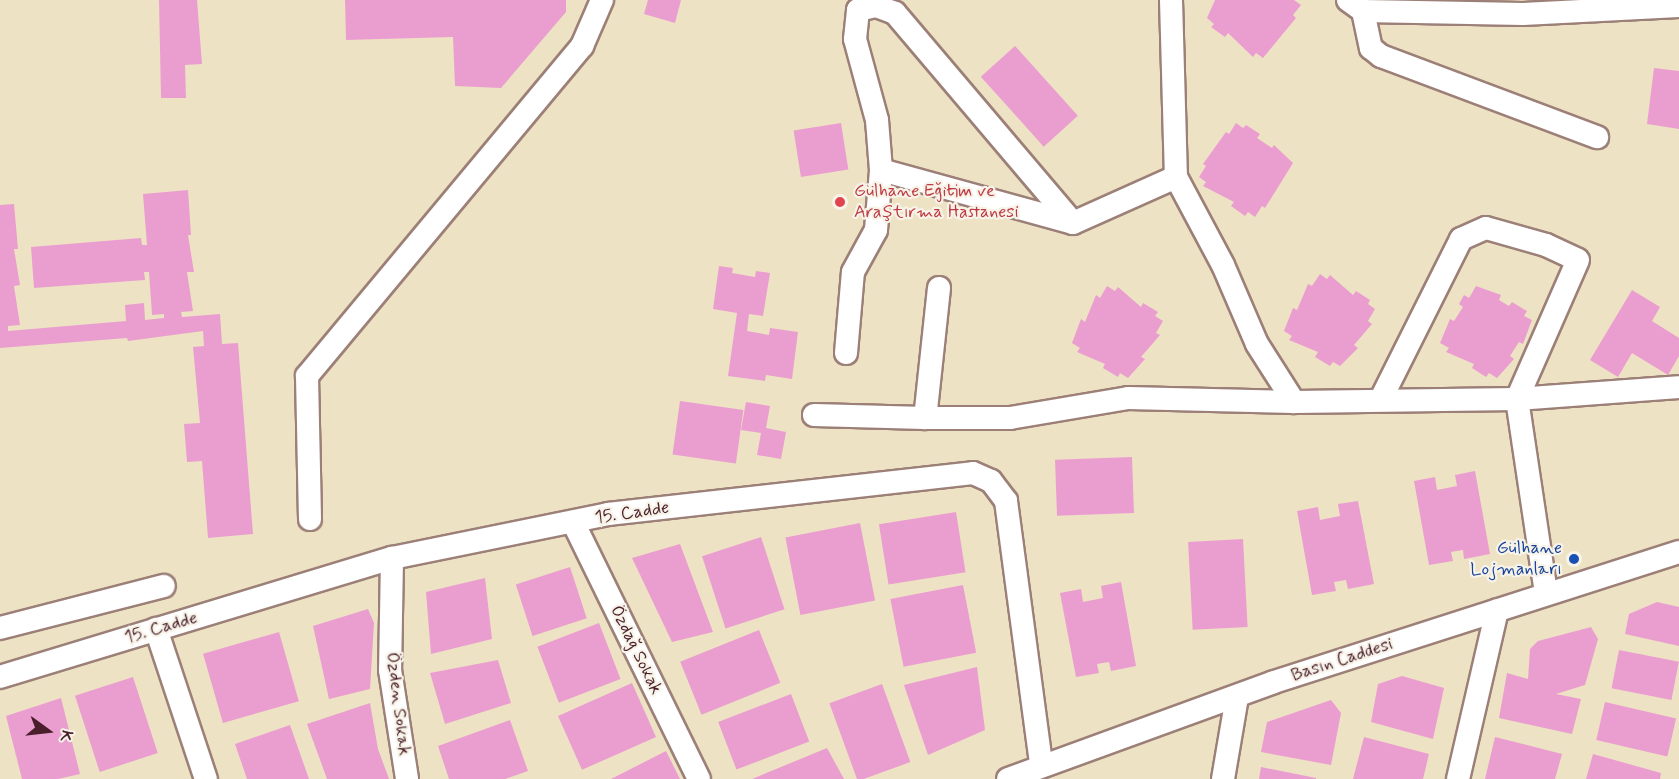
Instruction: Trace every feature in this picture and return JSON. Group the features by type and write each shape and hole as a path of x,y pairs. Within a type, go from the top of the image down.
{"street":[{"path":"310,519 307,376 582,46 602,0"},
{"path":"1171,0 1176,177 1222,265 1257,344 1294,402"},
{"path":"1597,137 1381,56 1371,48 1355,5 1523,15 1679,6"},
{"path":"846,353 853,272 876,230 881,170 877,120 855,39 858,10 876,6 895,13 1072,222"},
{"path":"881,170 1072,222 1176,177"},
{"path":"1381,399 1461,239 1486,228 1546,245 1578,260 1517,399 1546,592"},
{"path":"925,418 939,288"},
{"path":"814,415 1010,418 1128,398 1294,402 1381,399 1517,399 1679,387"},
{"name":"15. Cadde","path":"0,677 392,558 573,522 973,473 992,481 1006,501 1041,765"},
{"name":"Özdağ Sokak","path":"573,522 699,779"},
{"name":"Basın Caddesi","path":"1008,779 1041,765 1274,682 1546,592 1679,552"},
{"name":"Özden Sokak","path":"392,558 390,670 407,779"},
{"path":"0,628 164,586"},
{"path":"1458,779 1497,610"},
{"path":"156,629 206,779"},
{"path":"1223,779 1237,697"}],"building":[{"path":"159,0 197,0 202,64 185,65 186,98 161,98"},
{"path":"345,0 566,0 566,12 501,88 455,86 453,37 346,40"},
{"path":"648,0 681,0 675,23 644,14"},
{"path":"1215,0 1294,0 1301,5 1293,15 1296,18 1263,58 1256,53 1253,57 1228,33 1225,37 1211,27 1214,24 1207,18"},
{"path":"1015,46 1078,116 1044,147 981,77"},
{"path":"1654,68 1679,71 1679,129 1647,124"},
{"path":"841,123 848,169 801,177 794,131"},
{"path":"1236,123 1243,128 1246,125 1260,134 1257,138 1272,148 1274,145 1293,163 1265,208 1262,206 1255,217 1248,212 1245,216 1231,206 1234,202 1203,186 1206,182 1199,177 1206,166 1203,164 1226,132 1229,134"},
{"path":"188,190 191,235 188,235 194,272 187,272 193,311 181,312 182,317 220,314 222,344 238,343 253,534 208,538 202,461 187,462 184,424 200,423 193,347 204,346 203,331 128,341 127,338 0,348 0,205 14,204 18,249 14,249 20,285 14,286 20,325 8,326 8,331 126,321 125,305 144,303 145,320 164,318 164,314 152,315 149,272 144,272 145,280 34,288 31,247 141,238 142,245 147,245 143,194"},
{"path":"719,266 733,268 732,273 755,277 756,271 770,273 763,316 749,314 747,331 769,335 770,328 798,332 792,379 766,375 765,381 728,376 737,313 713,309"},
{"path":"1320,274 1327,279 1330,275 1353,295 1356,291 1370,300 1368,304 1375,309 1368,321 1372,324 1354,345 1358,348 1340,366 1333,362 1330,366 1315,357 1318,352 1289,340 1292,336 1284,331 1293,308 1297,310 1308,284 1312,286"},
{"path":"1107,286 1115,291 1118,287 1141,307 1143,303 1158,312 1155,316 1163,321 1156,333 1160,335 1141,357 1145,359 1128,378 1120,373 1118,377 1103,368 1105,364 1077,352 1080,348 1072,343 1081,319 1085,322 1096,295 1100,298"},
{"path":"1476,286 1501,295 1499,300 1509,306 1512,302 1527,311 1524,316 1532,320 1523,344 1519,342 1510,356 1514,359 1497,378 1489,373 1486,377 1472,368 1474,364 1446,352 1449,348 1440,343 1450,319 1454,321 1463,307 1459,304 1464,295 1469,298"},
{"path":"1632,290 1660,307 1652,321 1679,338 1679,356 1668,375 1632,353 1618,377 1590,360"},
{"path":"680,401 743,410 736,463 672,454"},
{"path":"746,402 770,406 766,428 786,432 781,459 757,455 761,433 741,430"},
{"path":"1132,457 1134,513 1057,516 1055,460"},
{"path":"1475,471 1490,554 1464,559 1463,550 1451,552 1453,561 1429,565 1414,481 1435,477 1437,490 1457,486 1455,475"},
{"path":"1358,501 1374,584 1348,589 1346,580 1334,582 1336,591 1312,595 1297,511 1318,507 1320,520 1340,516 1338,504"},
{"path":"956,512 966,572 889,584 879,524"},
{"path":"860,523 875,601 800,615 785,538"},
{"path":"761,537 784,609 726,628 702,556"},
{"path":"1243,539 1248,627 1193,630 1188,542"},
{"path":"680,544 713,632 672,642 632,558"},
{"path":"570,567 587,618 532,636 516,585"},
{"path":"485,578 492,639 431,654 426,592"},
{"path":"1121,582 1136,666 1111,671 1109,662 1097,664 1099,673 1076,677 1060,593 1081,589 1083,602 1103,598 1101,586"},
{"path":"963,585 976,653 904,667 890,599"},
{"path":"1657,602 1679,607 1679,646 1625,634 1629,614"},
{"path":"368,609 374,623 370,689 329,699 313,626"},
{"path":"599,623 621,679 559,703 537,647"},
{"path":"1591,627 1598,639 1585,685 1556,694 1581,699 1572,734 1499,718 1507,673 1528,679 1530,649 1538,641"},
{"path":"759,630 780,683 702,715 680,662"},
{"path":"279,632 299,701 223,723 203,654"},
{"path":"1619,650 1679,662 1671,700 1612,688"},
{"path":"498,660 511,703 445,724 430,673"},
{"path":"977,667 985,730 928,755 904,685"},
{"path":"1402,676 1444,688 1433,739 1371,722 1378,684"},
{"path":"133,677 158,753 100,772 75,696"},
{"path":"632,683 656,737 582,770 558,716"},
{"path":"882,684 910,762 864,779 857,779 829,703"},
{"path":"791,694 809,742 736,770 718,722"},
{"path":"61,698 80,774 58,779 22,779 6,716"},
{"path":"1331,700 1341,713 1331,765 1261,752 1267,722"},
{"path":"1605,702 1676,718 1667,756 1596,740"},
{"path":"370,703 378,749 389,779 327,779 307,724"},
{"path":"510,720 528,771 505,779 449,779 438,746"},
{"path":"290,725 309,779 247,779 235,744"},
{"path":"1364,737 1429,754 1423,779 1353,779"},
{"path":"1495,737 1562,754 1555,779 1485,779"},
{"path":"827,748 844,779 752,779"},
{"path":"666,751 680,779 611,779"},
{"path":"1593,754 1661,773 1660,779 1586,779"},
{"path":"1261,767 1316,778 1316,779 1259,779"}],"place":[{"name":"Gülhane Eğitim ve Araştırma Hastanesi","path":"840,202"},
{"name":"Gülhane Lojmanları","path":"1574,559"}]}
